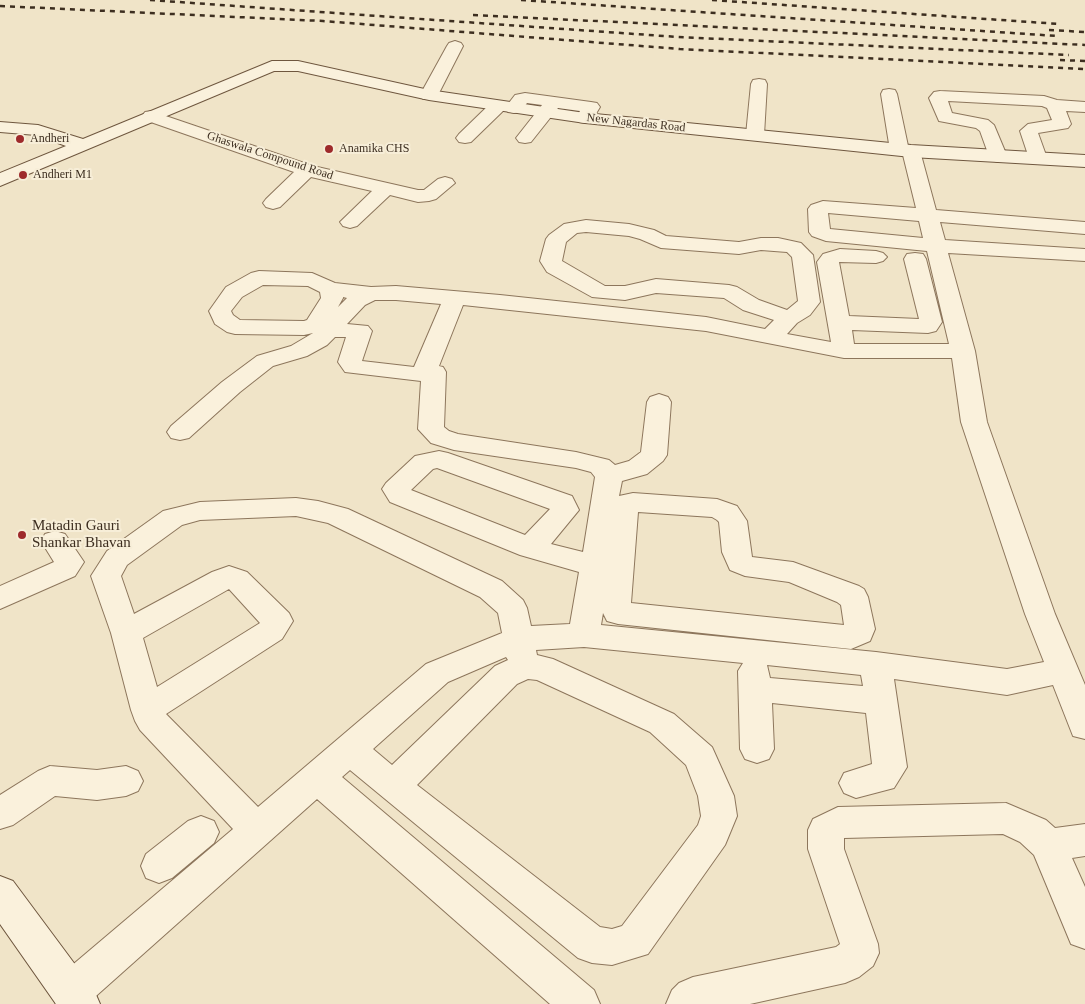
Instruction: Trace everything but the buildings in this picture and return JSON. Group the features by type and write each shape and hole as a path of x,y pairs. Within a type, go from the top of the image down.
{"street":[{"path":"429,95 455,46"},
{"name":"New Nagardas Road","path":"0,180 272,66 298,66 429,95 506,107 545,106 585,118 905,151 1085,161"},
{"path":"755,135 759,84"},
{"path":"839,323 928,326 931,322 932,298 923,237 905,151 889,94"},
{"path":"998,156 988,129 982,124 945,117 938,98 940,96 1044,101 1054,105 1085,107"},
{"path":"1038,158 1029,135 1030,131 1034,128 1062,124 1054,105"},
{"path":"525,138 545,106"},
{"path":"466,138 506,107"},
{"name":"Ghaswala Compound Road","path":"151,116 307,170 385,189 424,196 429,195 445,183"},
{"path":"0,127 38,130 82,145"},
{"path":"179,140 196,132"},
{"path":"218,140 231,136 272,151 340,170"},
{"path":"273,203 307,170"},
{"path":"350,222 385,189"},
{"path":"972,219 977,249"},
{"path":"844,351 829,267 830,258 923,237 972,219 1085,228"},
{"path":"598,302 554,267 551,261 556,239 571,228 586,226 629,230 647,234 661,242 739,248 778,244 794,247 802,255 809,302 771,337"},
{"path":"923,237 977,249 1085,256"},
{"path":"923,237 963,351 974,422 1040,614 1085,726"},
{"path":"360,331 327,324 304,328 235,327 223,319 220,311 234,292 260,278 312,280 330,289 371,294 396,293 452,302"},
{"path":"598,302 656,286 729,292 750,305 790,318"},
{"path":"180,432 265,360 299,350 319,340 327,324 332,298 330,289"},
{"path":"327,324 357,300 371,294"},
{"path":"452,302 424,372 418,375 353,367 350,362 360,331 379,303 387,301 598,302 844,351 963,351"},
{"path":"434,372 431,429 440,437 454,442 576,460 600,466 609,475"},
{"path":"609,475 638,468 654,455 659,402"},
{"path":"530,548 564,510 562,503 439,459 424,462 396,489 400,496 530,548 595,566"},
{"path":"584,635 609,475"},
{"path":"645,629 616,610 624,512 627,503 717,508 727,512 733,520 736,552 740,563 746,566 793,572 848,594 856,605 860,629 859,633 850,637 743,642"},
{"path":"257,830 152,721 147,710 126,633 106,576 117,558 173,518 188,513 296,507 318,510 338,516 491,589 512,608 521,653 542,668 662,723 682,739 700,757 716,796 719,816 712,834 634,941 612,947 592,945 349,749"},
{"path":"0,598 65,569 69,562 55,541"},
{"path":"126,633 222,579 229,577 237,579 278,621 271,631 147,710"},
{"path":"0,893 76,998 226,857 437,673 521,653 584,635 645,629 1007,682 1064,670"},
{"path":"743,642 754,689 757,749"},
{"path":"393,786 506,675 521,653"},
{"path":"856,783 882,778 890,767 876,664"},
{"path":"754,689 881,701"},
{"path":"318,777 580,1004"},
{"path":"0,814 50,781 97,784 126,781"},
{"path":"686,1004 693,996 845,964 859,953 859,944 826,849 826,830 838,823 1006,818 1033,831 1048,845 1085,931"},
{"path":"159,866 198,829 226,857"},
{"path":"1048,845 1085,840"}],"railway":[{"path":"150,0 678,37 1069,55"},
{"path":"521,0 1057,36"},
{"path":"712,0 1059,24"},
{"path":"0,6 323,21 680,49 1085,69"},
{"path":"473,15 1085,45"},
{"path":"1049,30 1085,32"},
{"path":"1060,60 1085,61"}],"place":[{"name":"Andheri","path":"20,139"},
{"name":"Anamika CHS","path":"329,149"},
{"name":"Andheri M1","path":"23,175"},
{"name":"Matadin Gauri Shankar Bhavan","path":"22,535"}]}
